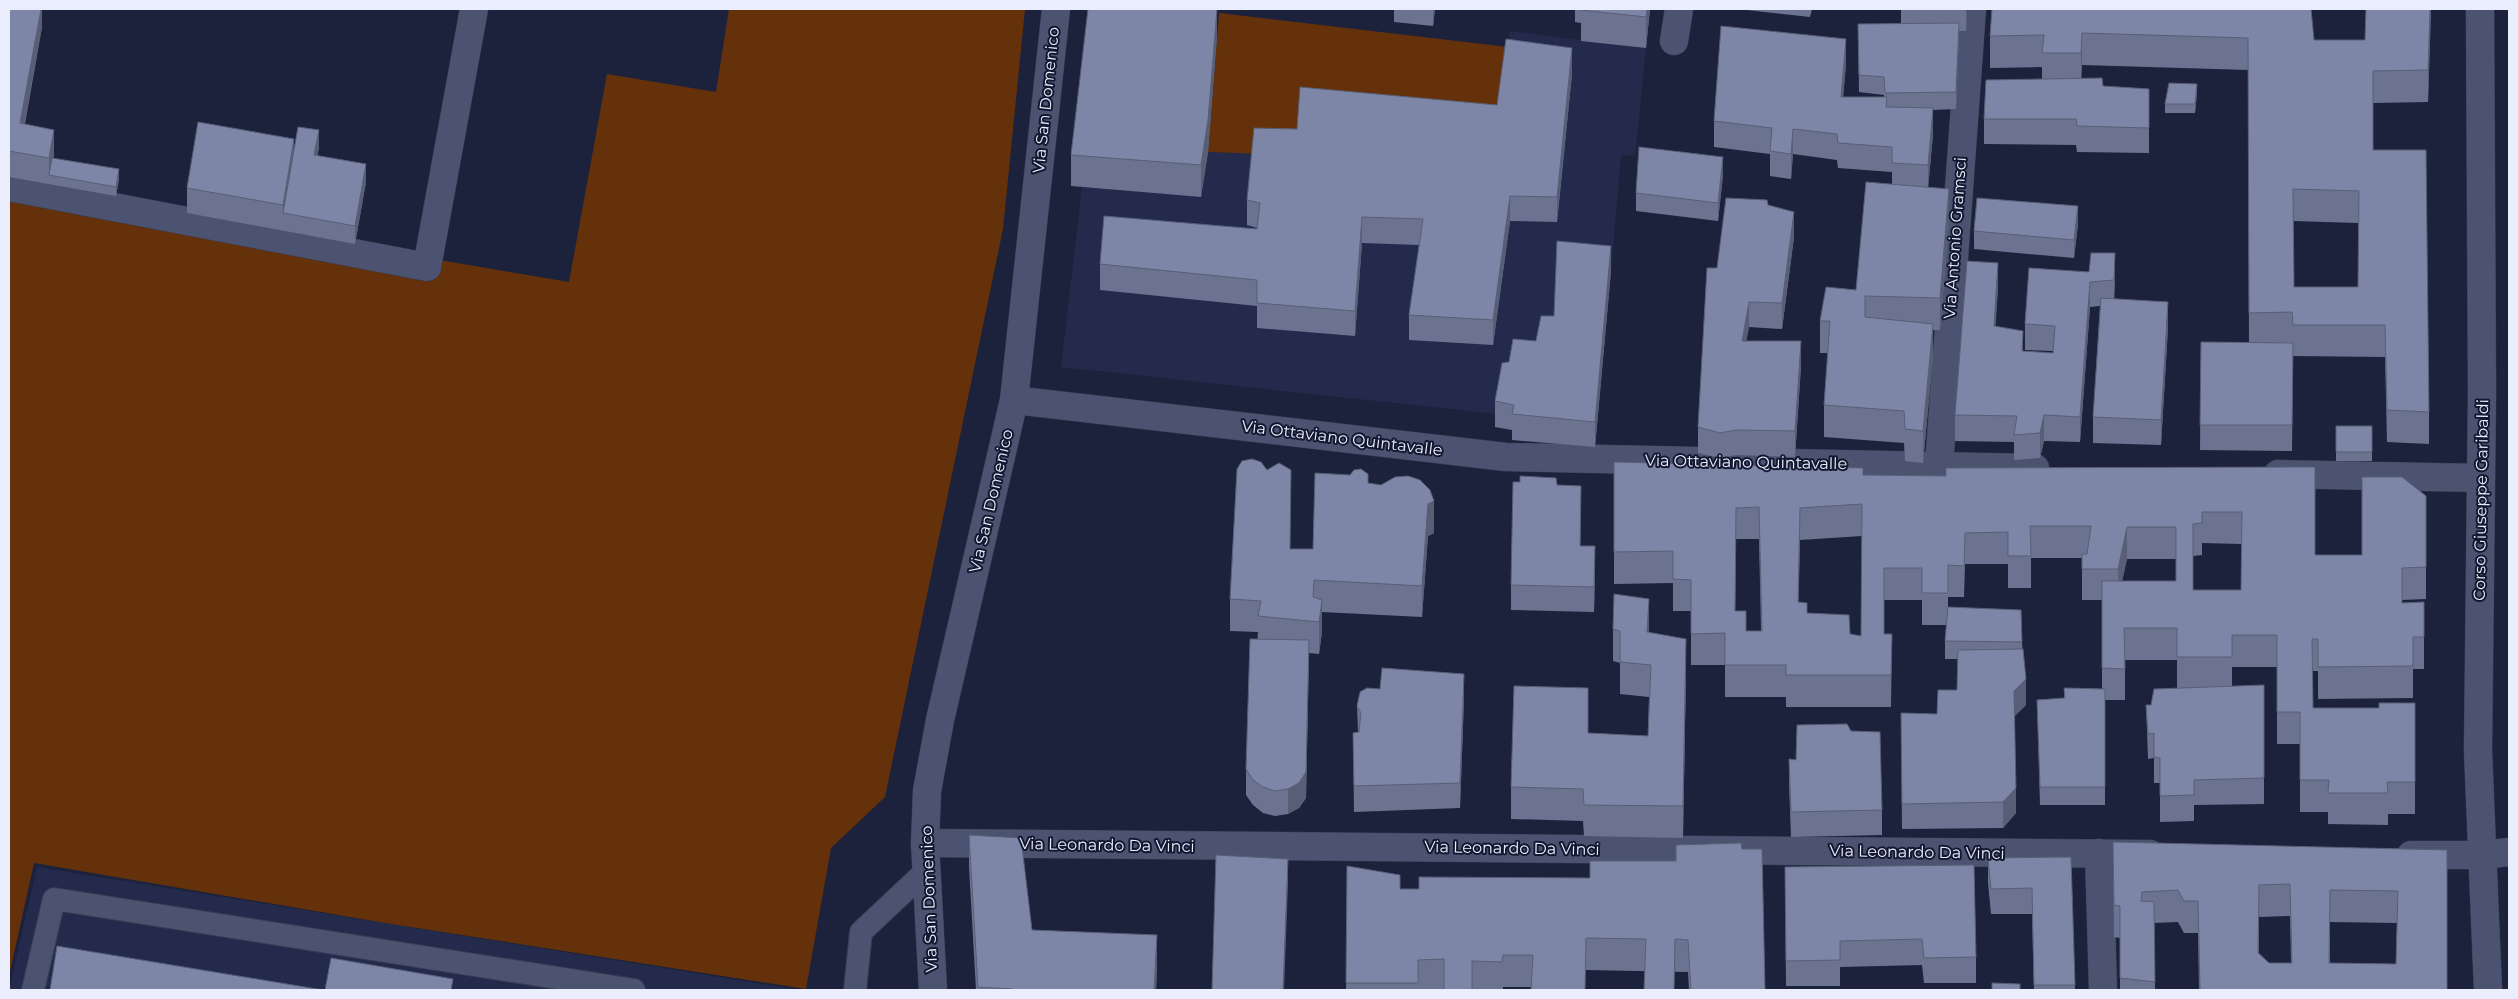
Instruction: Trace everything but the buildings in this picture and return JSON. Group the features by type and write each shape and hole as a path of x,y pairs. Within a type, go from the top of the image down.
{"street":[{"path":"9,186 427,267 474,9"},
{"name":"Via San Domenico","path":"933,990 926,856 927,791 940,720 1014,400 1056,9"},
{"path":"1674,40 1679,9"},
{"name":"Via Antonio Gramsci","path":"1939,466 1972,9"},
{"name":"Corso Giuseppe Garibaldi","path":"2480,9 2482,478 2478,751 2471,855 2488,990"},
{"name":"Via Ottaviano Quintavalle","path":"1014,400 1506,457 2057,469"},
{"path":"2254,473 2482,478"},
{"path":"2389,855 2471,855 2509,852"},
{"path":"2099,853 2103,990"},
{"name":"Via Leonardo Da Vinci","path":"926,856 2179,854"}],"lane":[{"path":"855,990 861,932 926,856"},
{"path":"33,990 54,899 634,990"}],"shaded area":[{"path":"729,9 1025,9 1003,229 885,797 831,848 806,989 385,923 34,863 9,976 9,187 569,282 607,74 716,92"},
{"path":"1219,13 1508,47 1497,131 1297,155 1208,152"},
{"path":"1510,31 1646,48 1635,155 1621,156 1611,271 1497,414 1061,367 1082,187 1201,197 1208,152 1297,154 1506,65"},
{"path":"37,867 799,990 9,990"}]}
